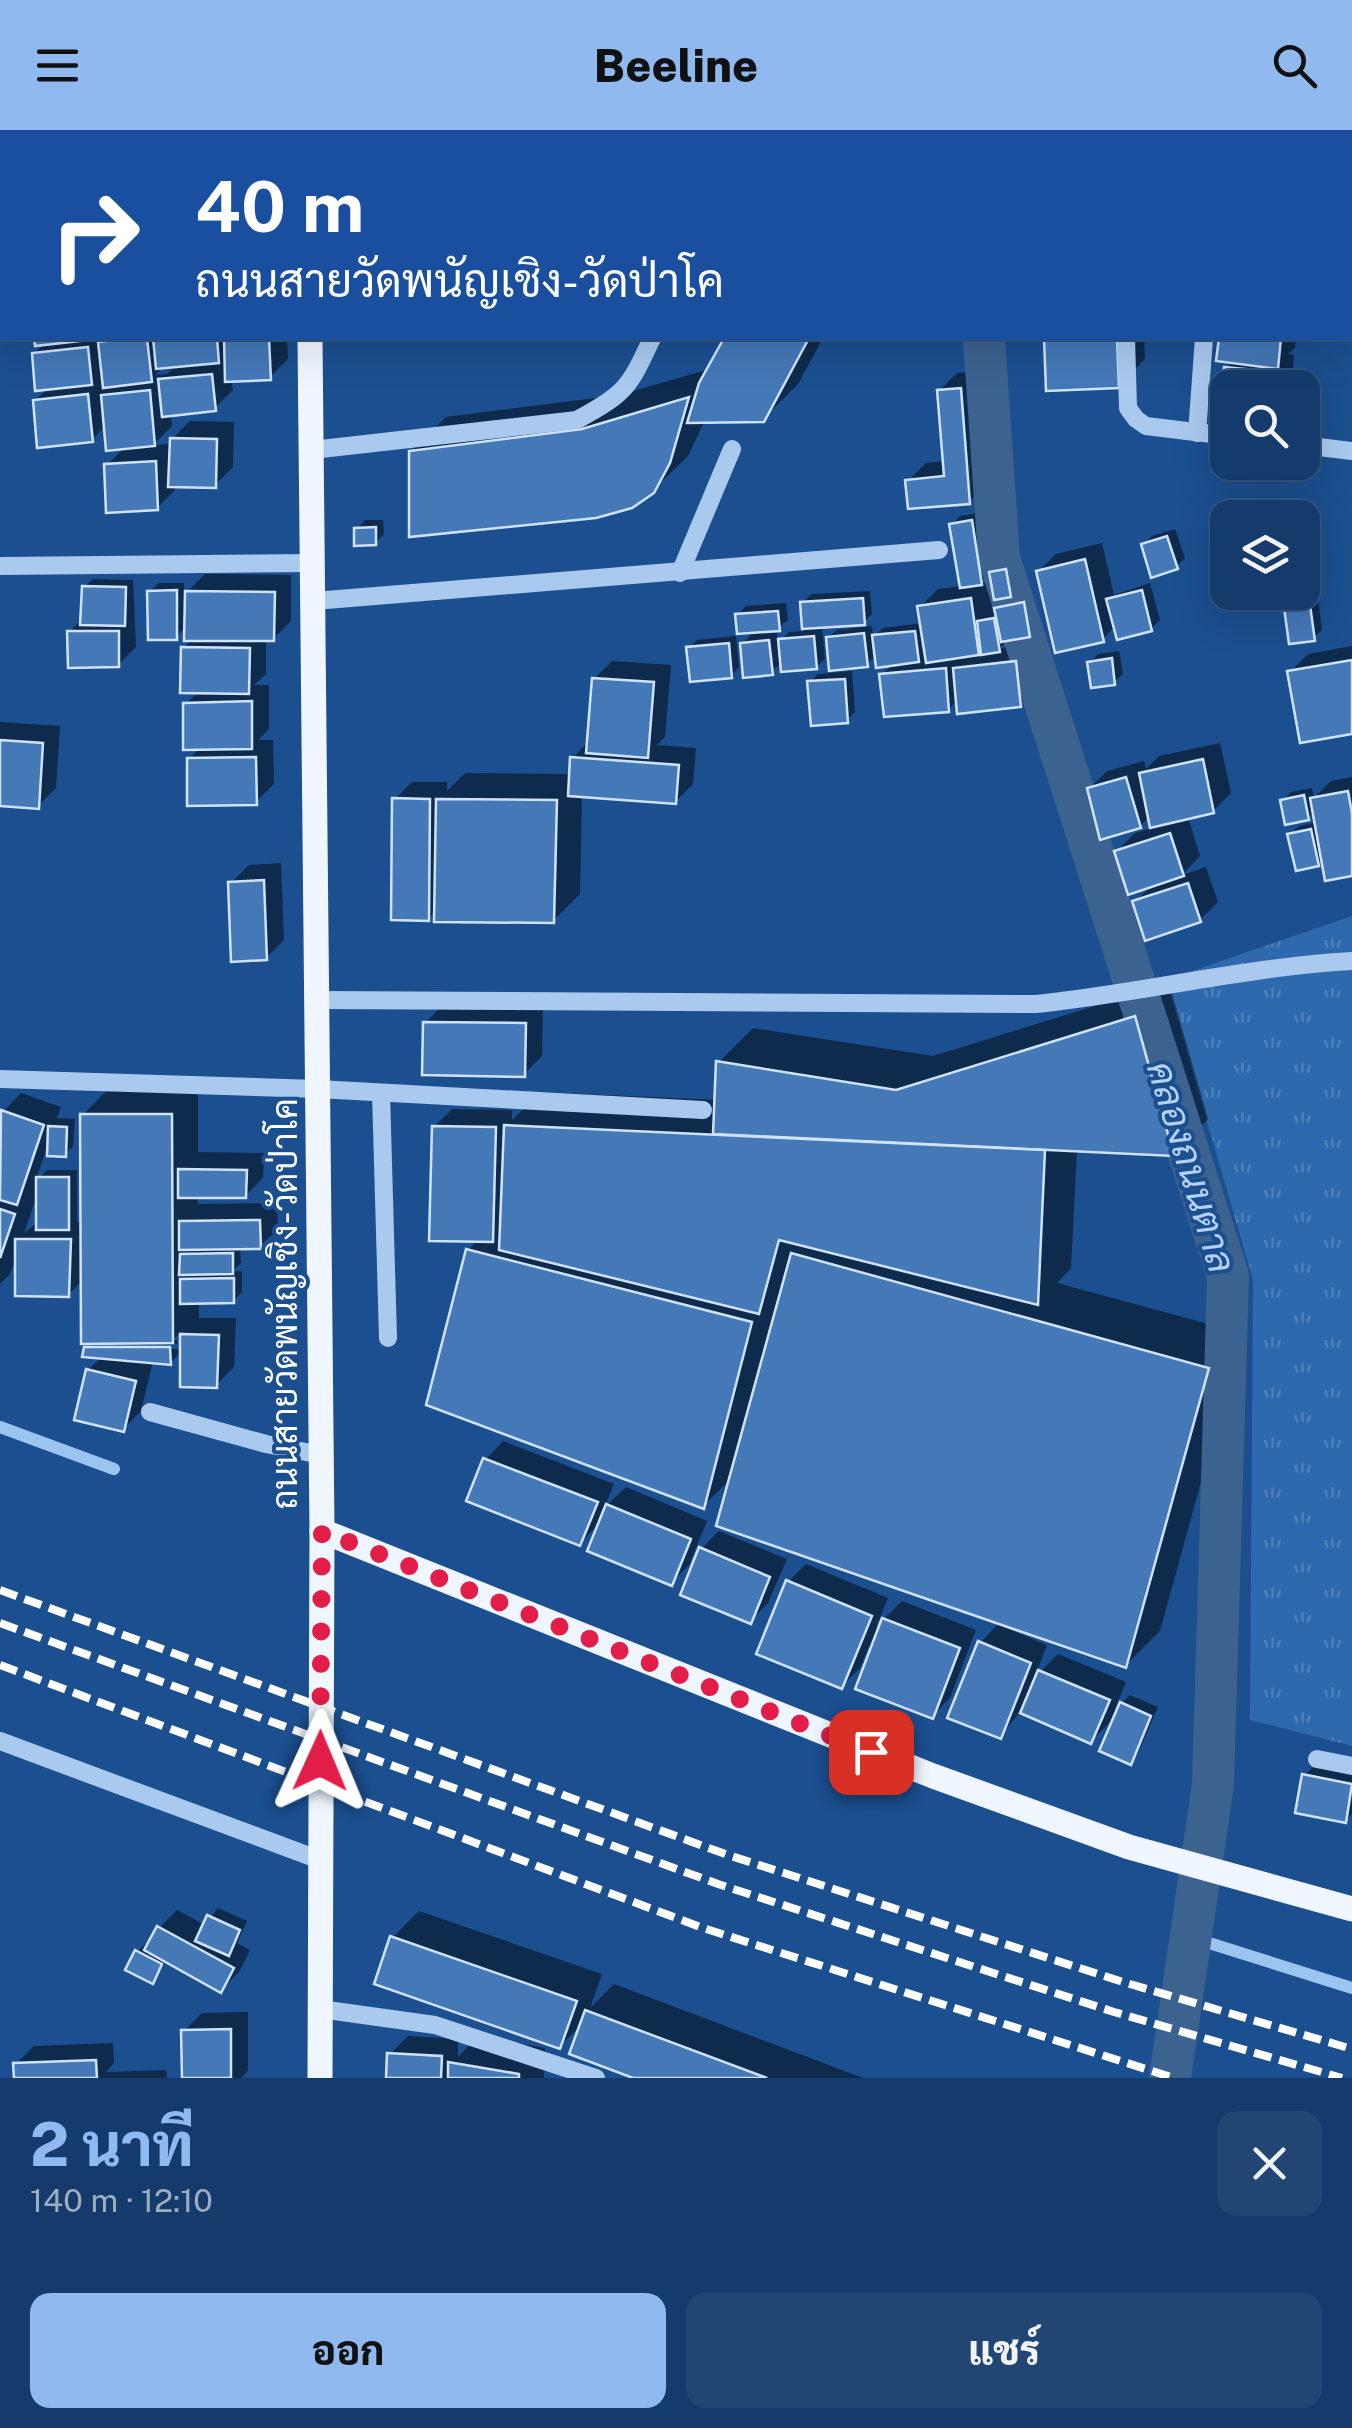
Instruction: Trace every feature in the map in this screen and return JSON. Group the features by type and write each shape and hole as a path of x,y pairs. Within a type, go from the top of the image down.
{"main road":[{"name":"ถนนสายวัดพนัญเชิง-วัดป่าโค","path":"310,340 322,1531 796,1724 1129,1846 1352,1908"},
{"path":"320,2078 322,1531"}],"street":[{"path":"312,450 577,420 609,403 632,382 651,340"},
{"path":"1126,340 1128,408 1136,419 1146,426 1210,434"},
{"path":"1197,433 1204,340"},
{"path":"1320,447 1352,451"},
{"path":"680,574 732,450"},
{"path":"314,601 939,550"},
{"path":"0,566 314,563"},
{"path":"318,1000 1036,1004 1266,968 1352,961"},
{"path":"0,1079 318,1089 703,1110"},
{"path":"382,1092 388,1338"},
{"path":"150,1412 321,1455"},
{"path":"0,1741 320,1860"},
{"path":"1318,1759 1352,1766"},
{"path":"320,2009 435,2024 596,2078"}],"green space":[{"path":"1352,916 1352,1746 1250,1720 1253,1280 1166,980"}],"building":[{"path":"34,340 90,340 35,346"},
{"path":"147,340 152,382 103,388 98,342"},
{"path":"153,340 217,340 219,363 156,369"},
{"path":"224,340 269,340 271,380 225,382"},
{"path":"723,340 808,340 764,422 687,423 699,383"},
{"path":"1044,340 1117,340 1119,388 1046,391"},
{"path":"1219,340 1281,340 1278,369 1216,361"},
{"path":"88,347 92,385 35,391 32,353"},
{"path":"212,374 216,411 162,417 158,379"},
{"path":"961,388 970,504 908,509 905,480 944,476 937,390"},
{"path":"150,390 155,446 106,451 101,395"},
{"path":"88,394 93,442 37,448 33,400"},
{"path":"689,397 670,463 654,493 632,508 596,518 409,537 409,451 582,429"},
{"path":"170,438 217,439 216,488 168,487"},
{"path":"156,461 158,510 106,513 104,464"},
{"path":"972,520 982,585 960,588 949,524"},
{"path":"376,527 376,545 354,546 354,528"},
{"path":"1167,536 1178,569 1151,578 1141,544"},
{"path":"1085,559 1104,642 1055,653 1036,571"},
{"path":"1006,569 1011,597 994,600 989,572"},
{"path":"82,586 126,587 125,626 80,625"},
{"path":"177,590 177,640 148,640 147,591"},
{"path":"1142,590 1152,631 1117,640 1106,599"},
{"path":"185,591 275,592 274,641 184,641"},
{"path":"863,598 865,625 802,629 800,602"},
{"path":"971,598 979,655 926,663 917,606"},
{"path":"1024,602 1030,637 1001,642 994,608"},
{"path":"1284,610 1311,610 1315,641 1289,644"},
{"path":"778,611 780,631 737,634 735,614"},
{"path":"994,618 1000,652 981,655 977,621"},
{"path":"67,631 119,631 119,667 68,668"},
{"path":"915,631 919,662 876,668 872,635"},
{"path":"864,633 868,667 829,671 826,637"},
{"path":"814,636 817,669 781,672 778,639"},
{"path":"769,640 773,675 743,678 740,643"},
{"path":"729,643 732,678 690,682 686,647"},
{"path":"181,647 250,648 249,694 180,693"},
{"path":"1112,658 1115,685 1091,688 1087,662"},
{"path":"1352,660 1352,734 1300,743 1287,671"},
{"path":"1016,661 1021,707 957,714 953,668"},
{"path":"946,668 949,712 884,717 879,674"},
{"path":"592,678 654,682 648,758 586,753"},
{"path":"845,679 848,723 811,726 807,681"},
{"path":"252,701 252,749 183,750 183,703"},
{"path":"0,740 43,743 39,809 0,806"},
{"path":"256,757 257,805 187,806 187,758"},
{"path":"570,757 679,765 676,804 568,796"},
{"path":"1203,759 1214,813 1150,828 1139,773"},
{"path":"1126,777 1141,828 1100,840 1087,788"},
{"path":"1348,791 1352,876 1325,881 1310,798"},
{"path":"1304,795 1309,820 1285,825 1280,800"},
{"path":"392,798 430,799 429,921 391,920"},
{"path":"436,799 557,800 554,923 434,922"},
{"path":"1311,829 1319,866 1296,871 1287,834"},
{"path":"1170,833 1184,876 1128,895 1114,851"},
{"path":"264,880 267,960 231,962 228,882"},
{"path":"1188,883 1201,922 1145,941 1132,901"},
{"path":"1135,1016 1174,1156 713,1134 716,1061 896,1090"},
{"path":"423,1022 526,1023 525,1077 422,1075"},
{"path":"1,1110 44,1125 17,1205 0,1200"},
{"path":"80,1114 172,1114 173,1343 81,1344"},
{"path":"504,1125 1045,1150 1038,1305 779,1240 759,1314 499,1250"},
{"path":"48,1126 67,1127 66,1157 47,1156"},
{"path":"432,1126 496,1127 493,1242 429,1241"},
{"path":"178,1169 247,1170 246,1198 178,1198"},
{"path":"36,1177 69,1177 69,1230 36,1230"},
{"path":"0,1209 15,1214 0,1258"},
{"path":"260,1220 261,1249 179,1250 179,1221"},
{"path":"15,1239 71,1239 69,1297 15,1296"},
{"path":"466,1249 752,1322 704,1509 426,1405"},
{"path":"233,1253 233,1274 179,1275 180,1254"},
{"path":"791,1253 1209,1368 1126,1668 716,1526"},
{"path":"234,1278 234,1303 180,1304 180,1279"},
{"path":"180,1334 219,1335 217,1388 180,1387"},
{"path":"84,1347 170,1347 171,1365 82,1357"},
{"path":"86,1369 136,1381 124,1432 74,1420"},
{"path":"483,1458 598,1502 580,1546 466,1501"},
{"path":"606,1504 691,1539 672,1586 587,1551"},
{"path":"699,1547 770,1577 751,1624 680,1595"},
{"path":"786,1580 872,1616 842,1689 756,1654"},
{"path":"882,1618 960,1648 933,1719 855,1689"},
{"path":"978,1641 1031,1663 1001,1739 947,1718"},
{"path":"1038,1670 1110,1700 1091,1744 1020,1713"},
{"path":"1120,1702 1151,1716 1131,1765 1099,1751"},
{"path":"1302,1774 1352,1784 1346,1823 1295,1813"},
{"path":"207,1915 240,1930 229,1956 195,1941"},
{"path":"157,1926 234,1968 221,1993 144,1950"},
{"path":"390,1936 577,2001 560,2049 374,1984"},
{"path":"135,1950 162,1964 153,1984 125,1970"},
{"path":"585,2010 767,2078 633,2078 569,2054"},
{"path":"231,2029 231,2078 182,2078 181,2030"},
{"path":"387,2053 442,2056 441,2078 386,2078"},
{"path":"96,2060 97,2078 14,2078 13,2063"},
{"path":"448,2062 519,2074 519,2078 448,2078"}],"waterway":[{"name":"คลองถนนตาล","path":"984,340 999,558 1228,1276 1213,1784 1170,2078"},
{"path":"0,1427 114,1469"},
{"path":"1190,1937 1352,1988"}],"railway":[{"path":"0,1590 728,1855 1123,1982 1352,2049"},
{"path":"0,1623 718,1884 1114,2012 1342,2078"},
{"path":"0,1665 703,1928 1174,2078"}],"route":[{"path":"320,1761 322,1531 871,1752"}]}
